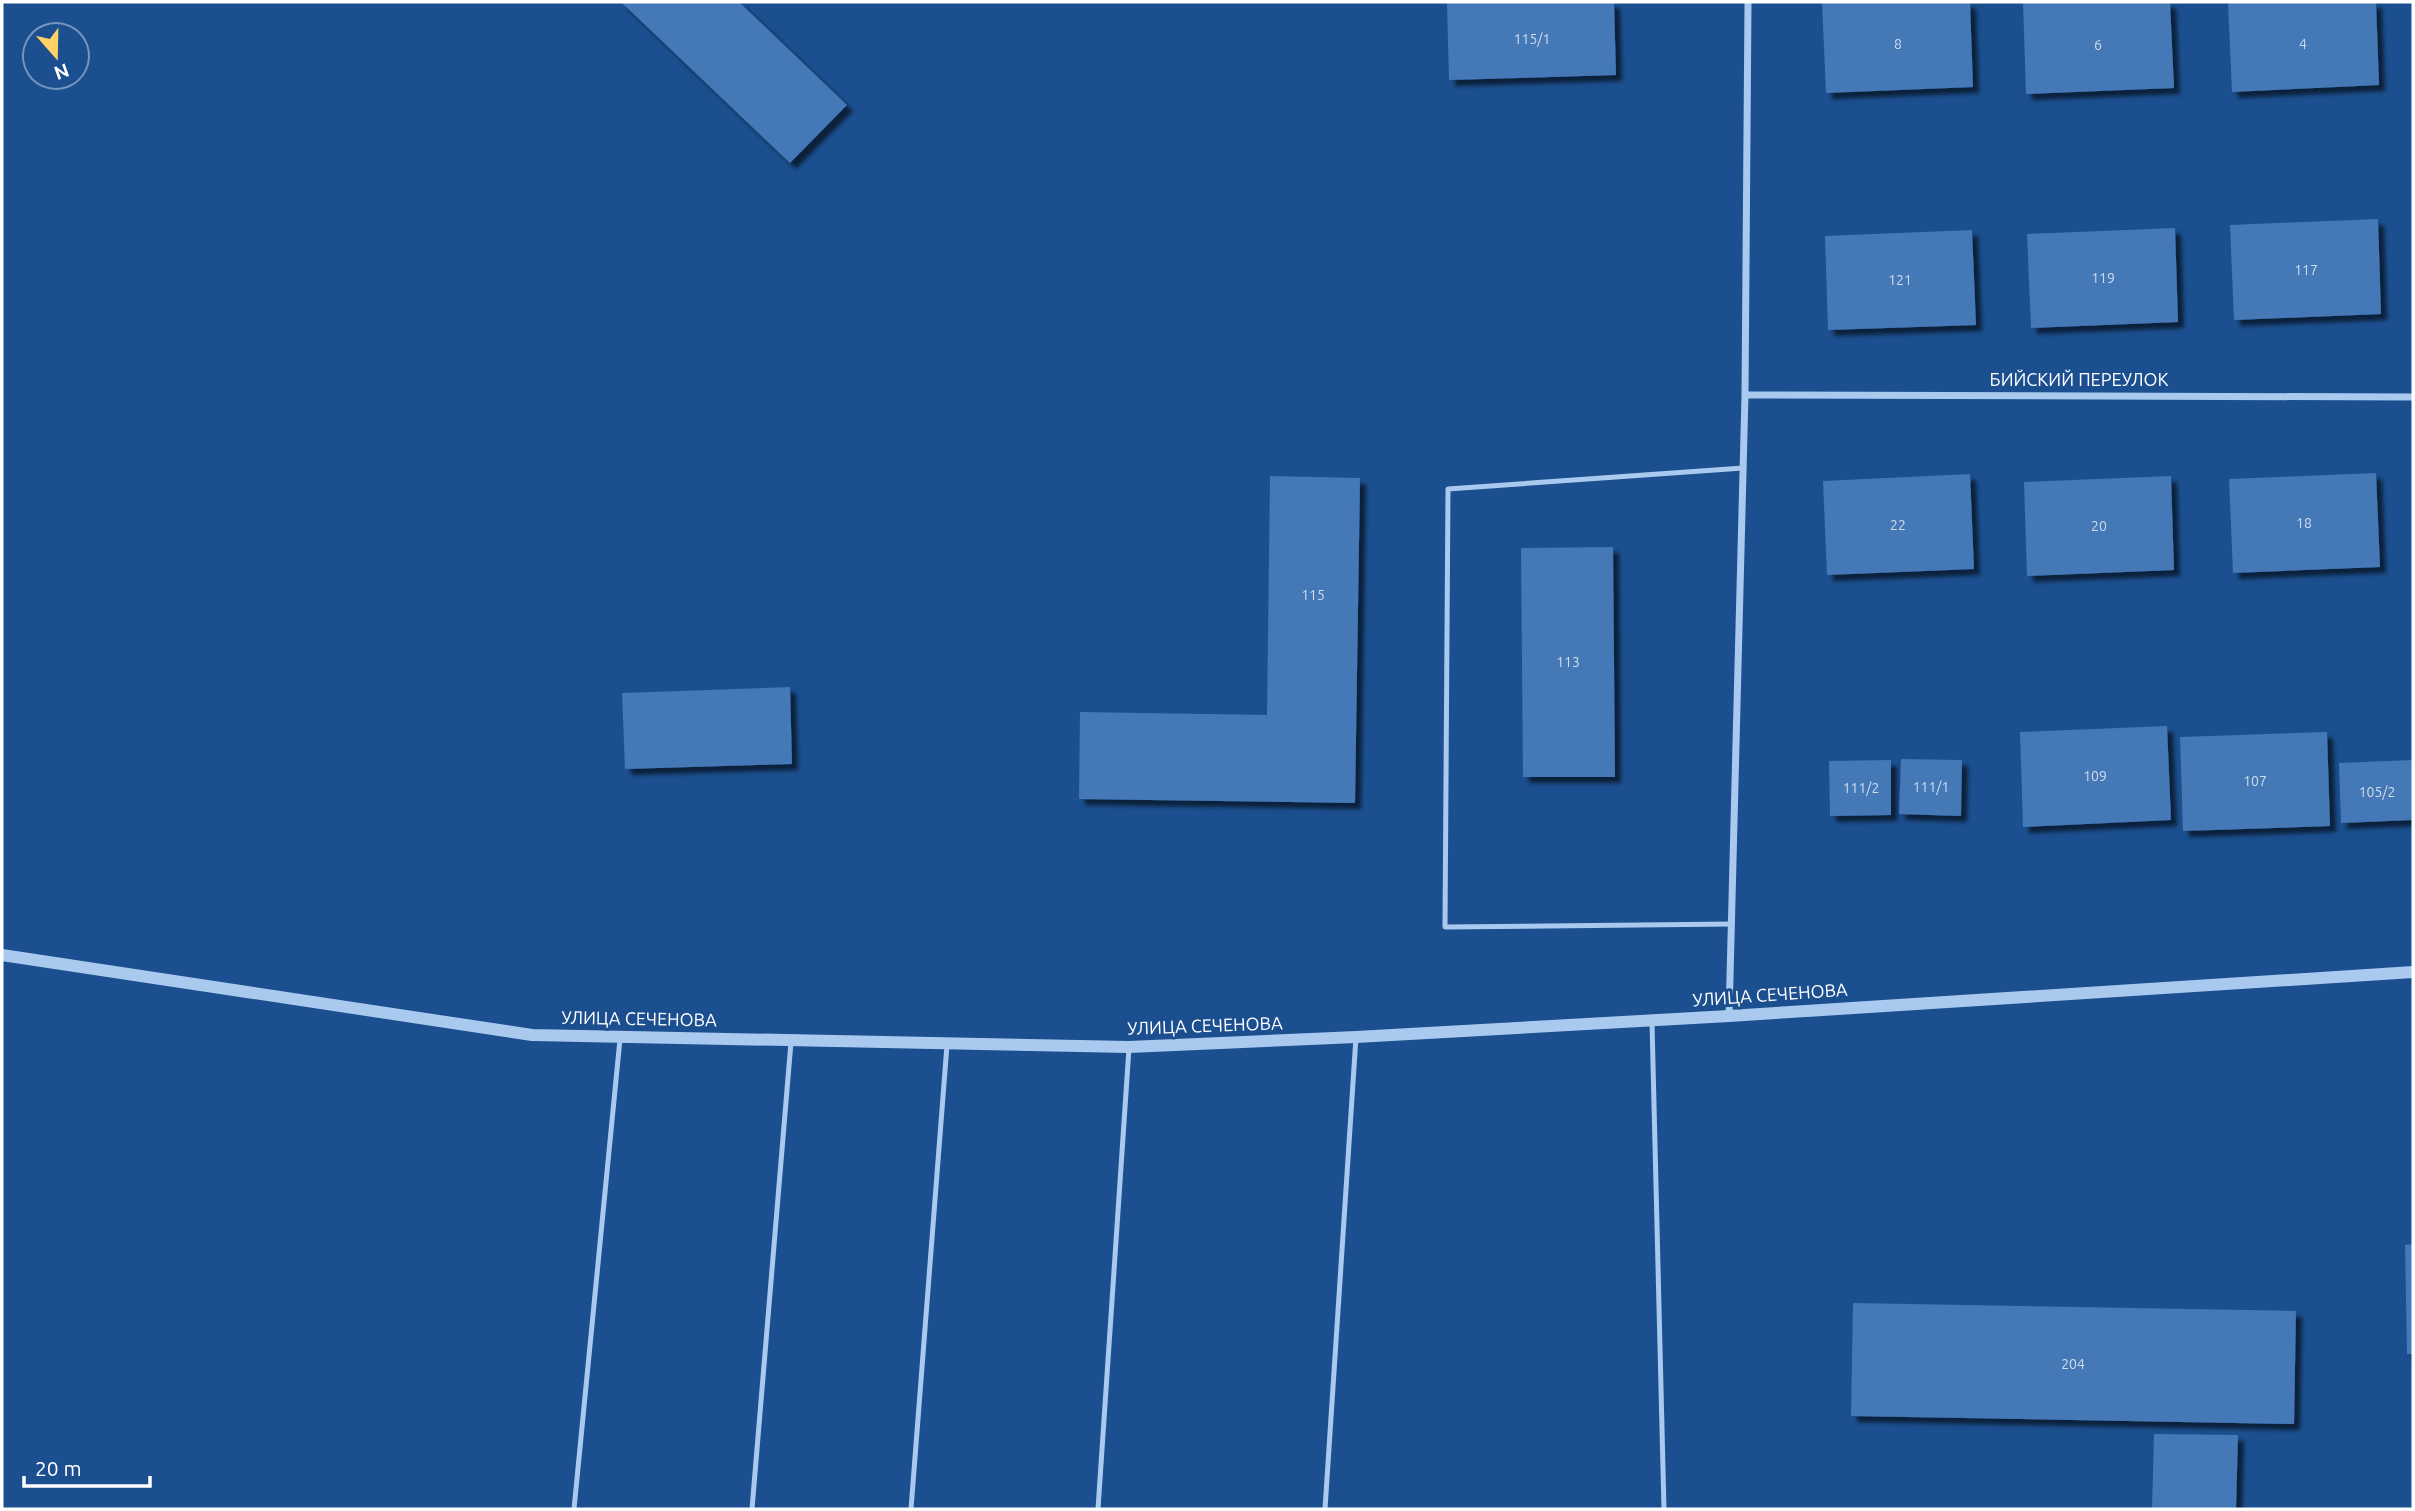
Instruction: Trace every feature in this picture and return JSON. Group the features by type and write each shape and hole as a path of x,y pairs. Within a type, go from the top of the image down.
{"street":[{"path":"1730,1016 1745,395 1748,2"},
{"name":"БИЙСКИЙ ПЕРЕУЛОК","path":"1745,395 2413,397"},
{"name":"УЛИЦА СЕЧЕНОВА","path":"2,954 533,1035 1129,1047 1730,1016 2413,972"}],"lane":[{"path":"1732,924 1445,927 1448,489 1743,468"},
{"path":"1652,1020 1664,1509"},
{"path":"574,1509 620,1036"},
{"path":"1325,1509 1356,1037"},
{"path":"752,1509 791,1039"},
{"path":"911,1509 947,1043"},
{"path":"1098,1509 1129,1047"}],"building":[{"path":"621,2 739,2 847,105 790,163"},
{"path":"1614,2 1616,75 1449,80 1447,3"},
{"path":"1822,2 1970,2 1973,87 1826,93"},
{"path":"2023,2 2170,2 2174,88 2026,94"},
{"path":"2228,2 2376,2 2379,85 2232,92"},
{"path":"2378,219 2381,314 2234,320 2230,225"},
{"path":"2175,228 2178,322 2031,328 2027,234"},
{"path":"1972,230 1976,325 1828,330 1825,236"},
{"path":"2376,473 2380,567 2233,573 2229,479"},
{"path":"1970,474 1974,569 1827,575 1823,481"},
{"path":"1270,476 1360,478 1355,803 1079,799 1080,712 1267,715"},
{"path":"2171,476 2174,570 2027,576 2024,482"},
{"path":"1613,547 1615,777 1523,777 1521,548"},
{"path":"790,687 792,764 625,769 622,693"},
{"path":"2167,726 2171,820 2023,827 2020,732"},
{"path":"2327,732 2330,826 2183,831 2180,737"},
{"path":"1901,759 1962,760 1961,816 1899,814"},
{"path":"1891,760 1891,815 1830,816 1829,761"},
{"path":"2413,760 2413,820 2341,823 2339,763"},
{"path":"2413,1244 2413,1354 2407,1354 2405,1245"},
{"path":"1853,1303 2296,1311 2294,1424 1851,1416"},
{"path":"2154,1434 2238,1435 2236,1509 2152,1509"}]}
